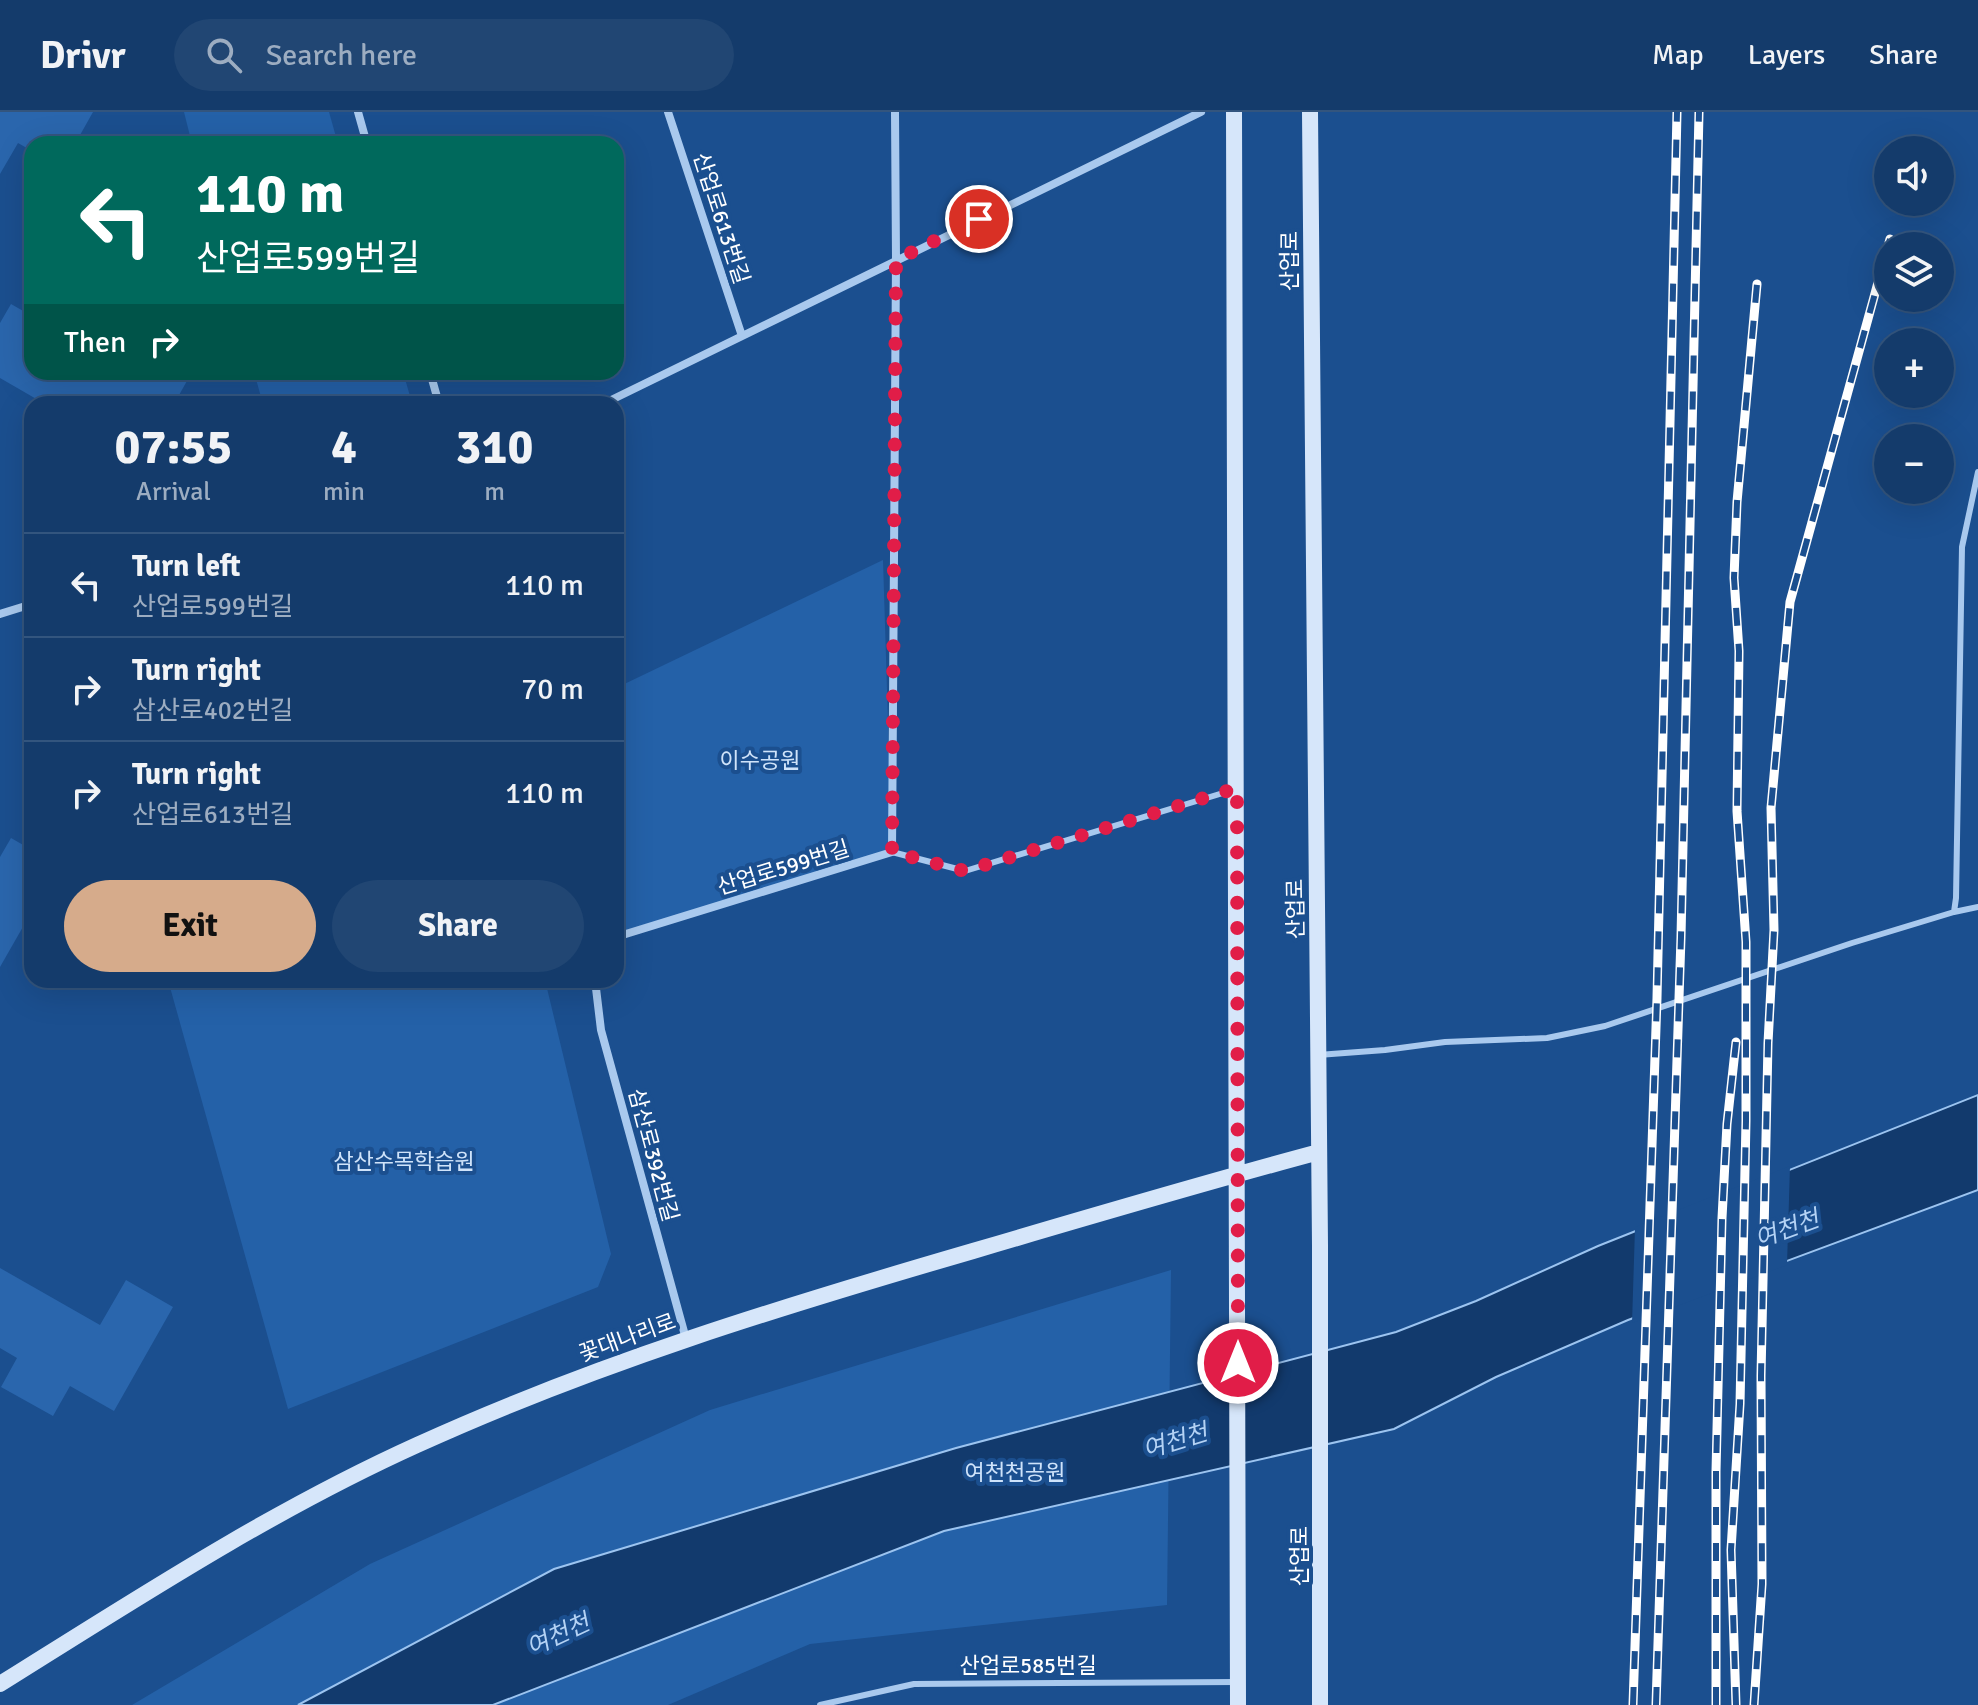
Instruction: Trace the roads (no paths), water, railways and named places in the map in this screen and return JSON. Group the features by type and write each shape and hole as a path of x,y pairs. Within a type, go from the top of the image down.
{"main road":[{"path":"1234,112 1238,1705"},
{"name":"산업로","path":"1310,112 1320,1245 1320,1705"},
{"name":"꽃대나리로","path":"0,1684 269,1519 415,1446 554,1387 800,1301 1319,1152"}],"street":[{"path":"358,112 365,136"},
{"name":"산업로613번길","path":"668,112 742,336"},
{"path":"892,852 895,112"},
{"path":"619,396 1201,112"},
{"path":"0,614 24,606"},
{"name":"산업로599번길","path":"624,935 892,852"},
{"name":"삼산로392번길","path":"596,988 601,1030 686,1339"}],"lane":[{"path":"1954,912 1962,547 1978,472"},
{"path":"892,852 965,871 1237,788"},
{"path":"1318,1055 1445,1042 1547,1038 1605,1026 1852,943 1978,907"},
{"name":"산업로585번길","path":"820,1705 914,1684 1238,1682"}],"water":[{"name":"여천천","path":"1978,1095 1978,1190 1628,1320 1496,1377 1394,1429 944,1531 493,1705 298,1705 554,1569 956,1448 1396,1332 1476,1301 1598,1246"}],"railway":[{"path":"1633,1705 1657,998 1677,112"},
{"path":"1656,1705 1681,937 1699,112"},
{"path":"1736,1705 1731,1550 1740,1404 1746,942 1737,811 1739,651 1734,578 1737,502 1757,284"},
{"path":"1754,1705 1762,1584 1761,1376 1768,1043 1774,930 1771,808 1790,602 1874,297"},
{"path":"1716,1705 1716,1472 1722,1218 1727,1124 1736,1042"}],"park label":[{"name":"이수공원","path":"760,760"},
{"name":"삼산수목학습원","path":"404,1161"},
{"name":"여천천공원","path":"1015,1472"}]}
